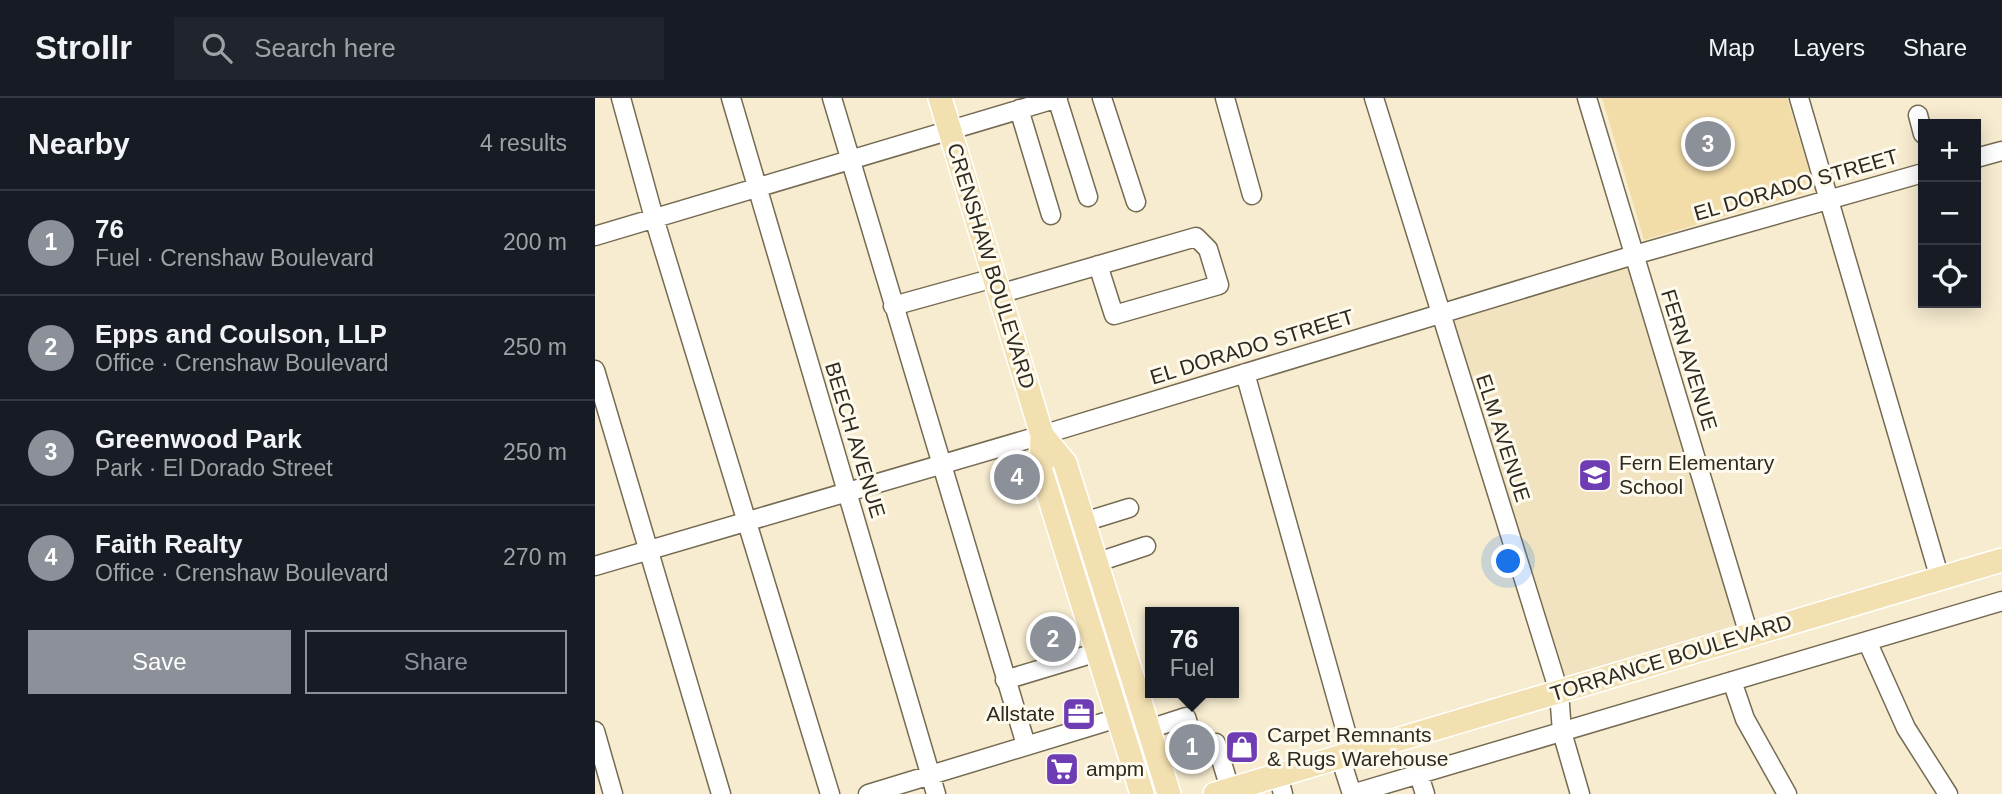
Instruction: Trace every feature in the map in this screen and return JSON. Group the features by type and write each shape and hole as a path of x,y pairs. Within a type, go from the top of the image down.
{"main road":[{"name":"CRENSHAW BOULEVARD","path":"940,98 1042,435 1041,471 1142,794"},
{"name":"CRENSHAW BOULEVARD","path":"1042,435 1065,463 1169,794"},
{"name":"TORRANCE BOULEVARD","path":"1223,792 1280,785 1346,755 2002,560"}],"street":[{"path":"621,98 654,218 830,794"},
{"name":"BEECH AVENUE","path":"731,98 936,794"},
{"path":"832,98 1026,746"},
{"path":"1102,98 1136,202"},
{"path":"1225,98 1252,195"},
{"name":"ELM AVENUE","path":"1374,98 1439,314 1559,692 1562,732 1580,794"},
{"name":"FERN AVENUE","path":"1587,98 1749,635"},
{"path":"1799,98 1940,579"},
{"path":"595,236 1052,99 1088,197"},
{"path":"1019,110 1051,215"},
{"path":"1918,115 1919,119"},
{"path":"1981,157 2002,151"},
{"name":"EL DORADO STREET","path":"595,566 1042,435 1634,256 1918,174"},
{"path":"893,306 1098,265 1196,237 1208,249 1219,285 1114,315 1098,265"},
{"path":"595,370 721,794"},
{"path":"1245,373 1346,755"},
{"path":"1084,522 1129,508"},
{"path":"1072,570 1146,546"},
{"name":"TORRANCE BOULEVARD","path":"1346,755 1352,794 2002,601"},
{"path":"1867,641 1906,728 1948,794"},
{"path":"1005,680 1098,652"},
{"path":"1732,681 1745,719 1787,794"},
{"path":"1149,729 1186,717 1196,749"},
{"path":"868,794 1118,718"},
{"path":"595,731 613,794"},
{"path":"1159,761 1216,743 1223,792"},
{"path":"1419,775 1425,794"}],"shaded area":[{"path":"1602,98 1787,98 1815,190 1644,240"},
{"name":"Fern Elementary School","path":"1634,255 1749,635 1559,692 1439,314"}],"place":[{"name":"Greenwood Park","path":"1708,144"},
{"name":"Fern Elementary School","path":"1595,475"},
{"name":"Faith Realty","path":"1017,477"},
{"name":"Epps and Coulson, LLP","path":"1053,639"},
{"name":"Allstate","path":"1079,714"},
{"name":"76","path":"1192,747"},
{"name":"Carpet Remnants & Rugs Warehouse","path":"1242,747"},
{"name":"ampm","path":"1062,769"}]}
